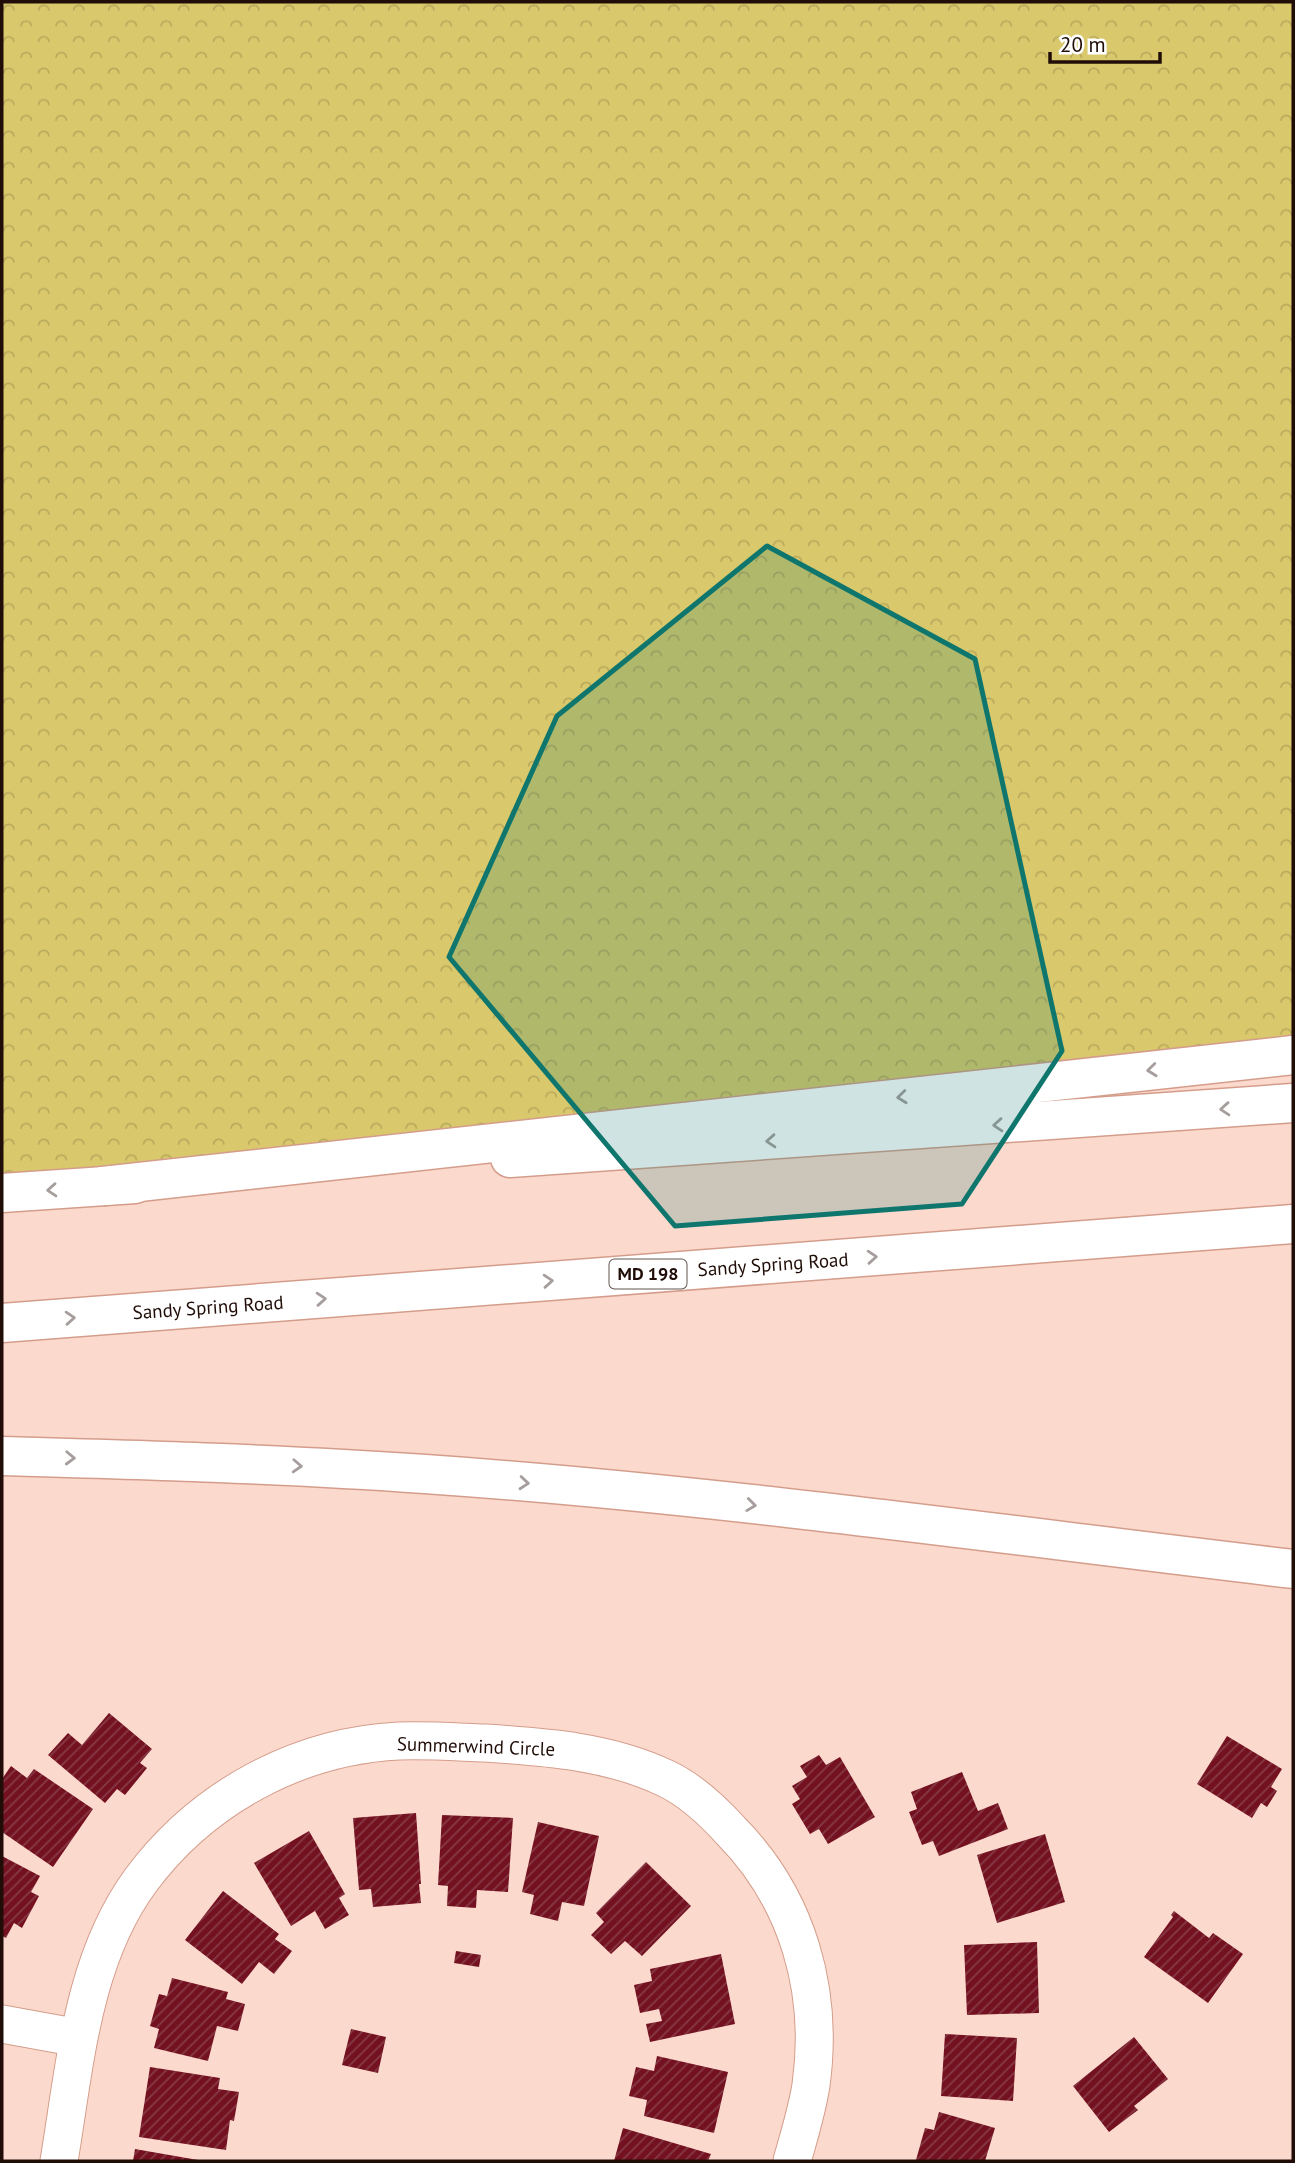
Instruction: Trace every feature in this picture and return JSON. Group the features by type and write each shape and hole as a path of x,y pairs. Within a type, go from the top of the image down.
{"main road":[{"path":"103,1186 1293,1055"},
{"path":"2,1194 1082,1120 1293,1103"},
{"name":"Sandy Spring Road","path":"2,1323 1293,1224"},
{"path":"2,1456 244,1463 427,1474 660,1494 1293,1569"}],"street":[{"name":"Summerwind Circle","path":"59,2161 79,2038 97,1966 120,1914 140,1882 183,1833 243,1787 278,1769 323,1753 398,1741 454,1741 572,1751 636,1766 666,1778 690,1792 746,1846 770,1877 784,1902 797,1933 814,2003 811,2088 792,2161"},
{"path":"2,2024 79,2038"}],"highlighted area":[{"path":"767,546 975,659 1062,1051 962,1204 675,1226 449,957 557,716"}],"green space":[{"path":"2,2 1293,2 1293,1055 2,1193"}],"building":[{"path":"109,1713 152,1749 140,1763 147,1768 125,1795 117,1789 105,1803 48,1755 68,1733 82,1745"},
{"path":"1227,1736 1282,1769 1271,1787 1277,1791 1267,1807 1261,1803 1252,1818 1197,1784"},
{"path":"819,1755 826,1765 840,1757 875,1817 828,1844 819,1829 810,1834 792,1804 800,1799 792,1786 807,1777 800,1766"},
{"path":"11,1766 27,1778 34,1769 93,1809 53,1867 2,1832 2,1779"},
{"path":"962,1772 978,1811 998,1803 1008,1829 939,1856 933,1841 922,1845 909,1812 917,1809 911,1792"},
{"path":"416,1813 421,1903 373,1907 371,1889 359,1890 353,1818"},
{"path":"442,1815 513,1818 508,1892 477,1890 476,1908 447,1906 448,1886 438,1885"},
{"path":"538,1822 599,1836 584,1906 562,1902 558,1921 530,1914 534,1895 522,1892"},
{"path":"309,1831 345,1894 339,1898 349,1915 325,1929 315,1911 291,1926 254,1863"},
{"path":"1045,1834 1065,1902 997,1923 977,1855"},
{"path":"2,1856 40,1876 31,1892 39,1896 22,1928 14,1923 6,1938 2,1936"},
{"path":"646,1862 691,1906 642,1956 625,1941 611,1954 591,1935 604,1922 596,1913"},
{"path":"223,1891 279,1934 275,1939 292,1951 274,1974 259,1962 242,1984 185,1940"},
{"path":"1174,1911 1209,1938 1213,1933 1243,1954 1208,2003 1144,1957 1173,1917 1171,1915"},
{"path":"1037,1942 1039,2013 967,2015 964,1945"},
{"path":"456,1951 481,1955 479,1967 454,1963"},
{"path":"721,1954 735,2024 650,2042 646,2024 662,2021 659,2009 640,2013 634,1985 652,1981 650,1969"},
{"path":"172,1978 228,1992 226,1999 245,2004 238,2031 217,2026 208,2061 154,2048 159,2029 150,2026 159,1994 167,1996"},
{"path":"351,2029 386,2037 378,2073 342,2065"},
{"path":"945,2034 1017,2038 1013,2101 941,2096"},
{"path":"1134,2037 1168,2079 1134,2106 1138,2110 1109,2132 1073,2086"},
{"path":"657,2056 728,2072 714,2133 644,2116 647,2100 629,2096 636,2067 654,2071"},
{"path":"150,2067 220,2078 218,2089 239,2092 234,2121 230,2120 226,2150 139,2137"},
{"path":"939,2112 995,2128 985,2161 916,2160 925,2128 934,2130"},
{"path":"623,2128 711,2154 708,2161 614,2161"},
{"path":"135,2149 198,2160 198,2161 133,2161"}]}
